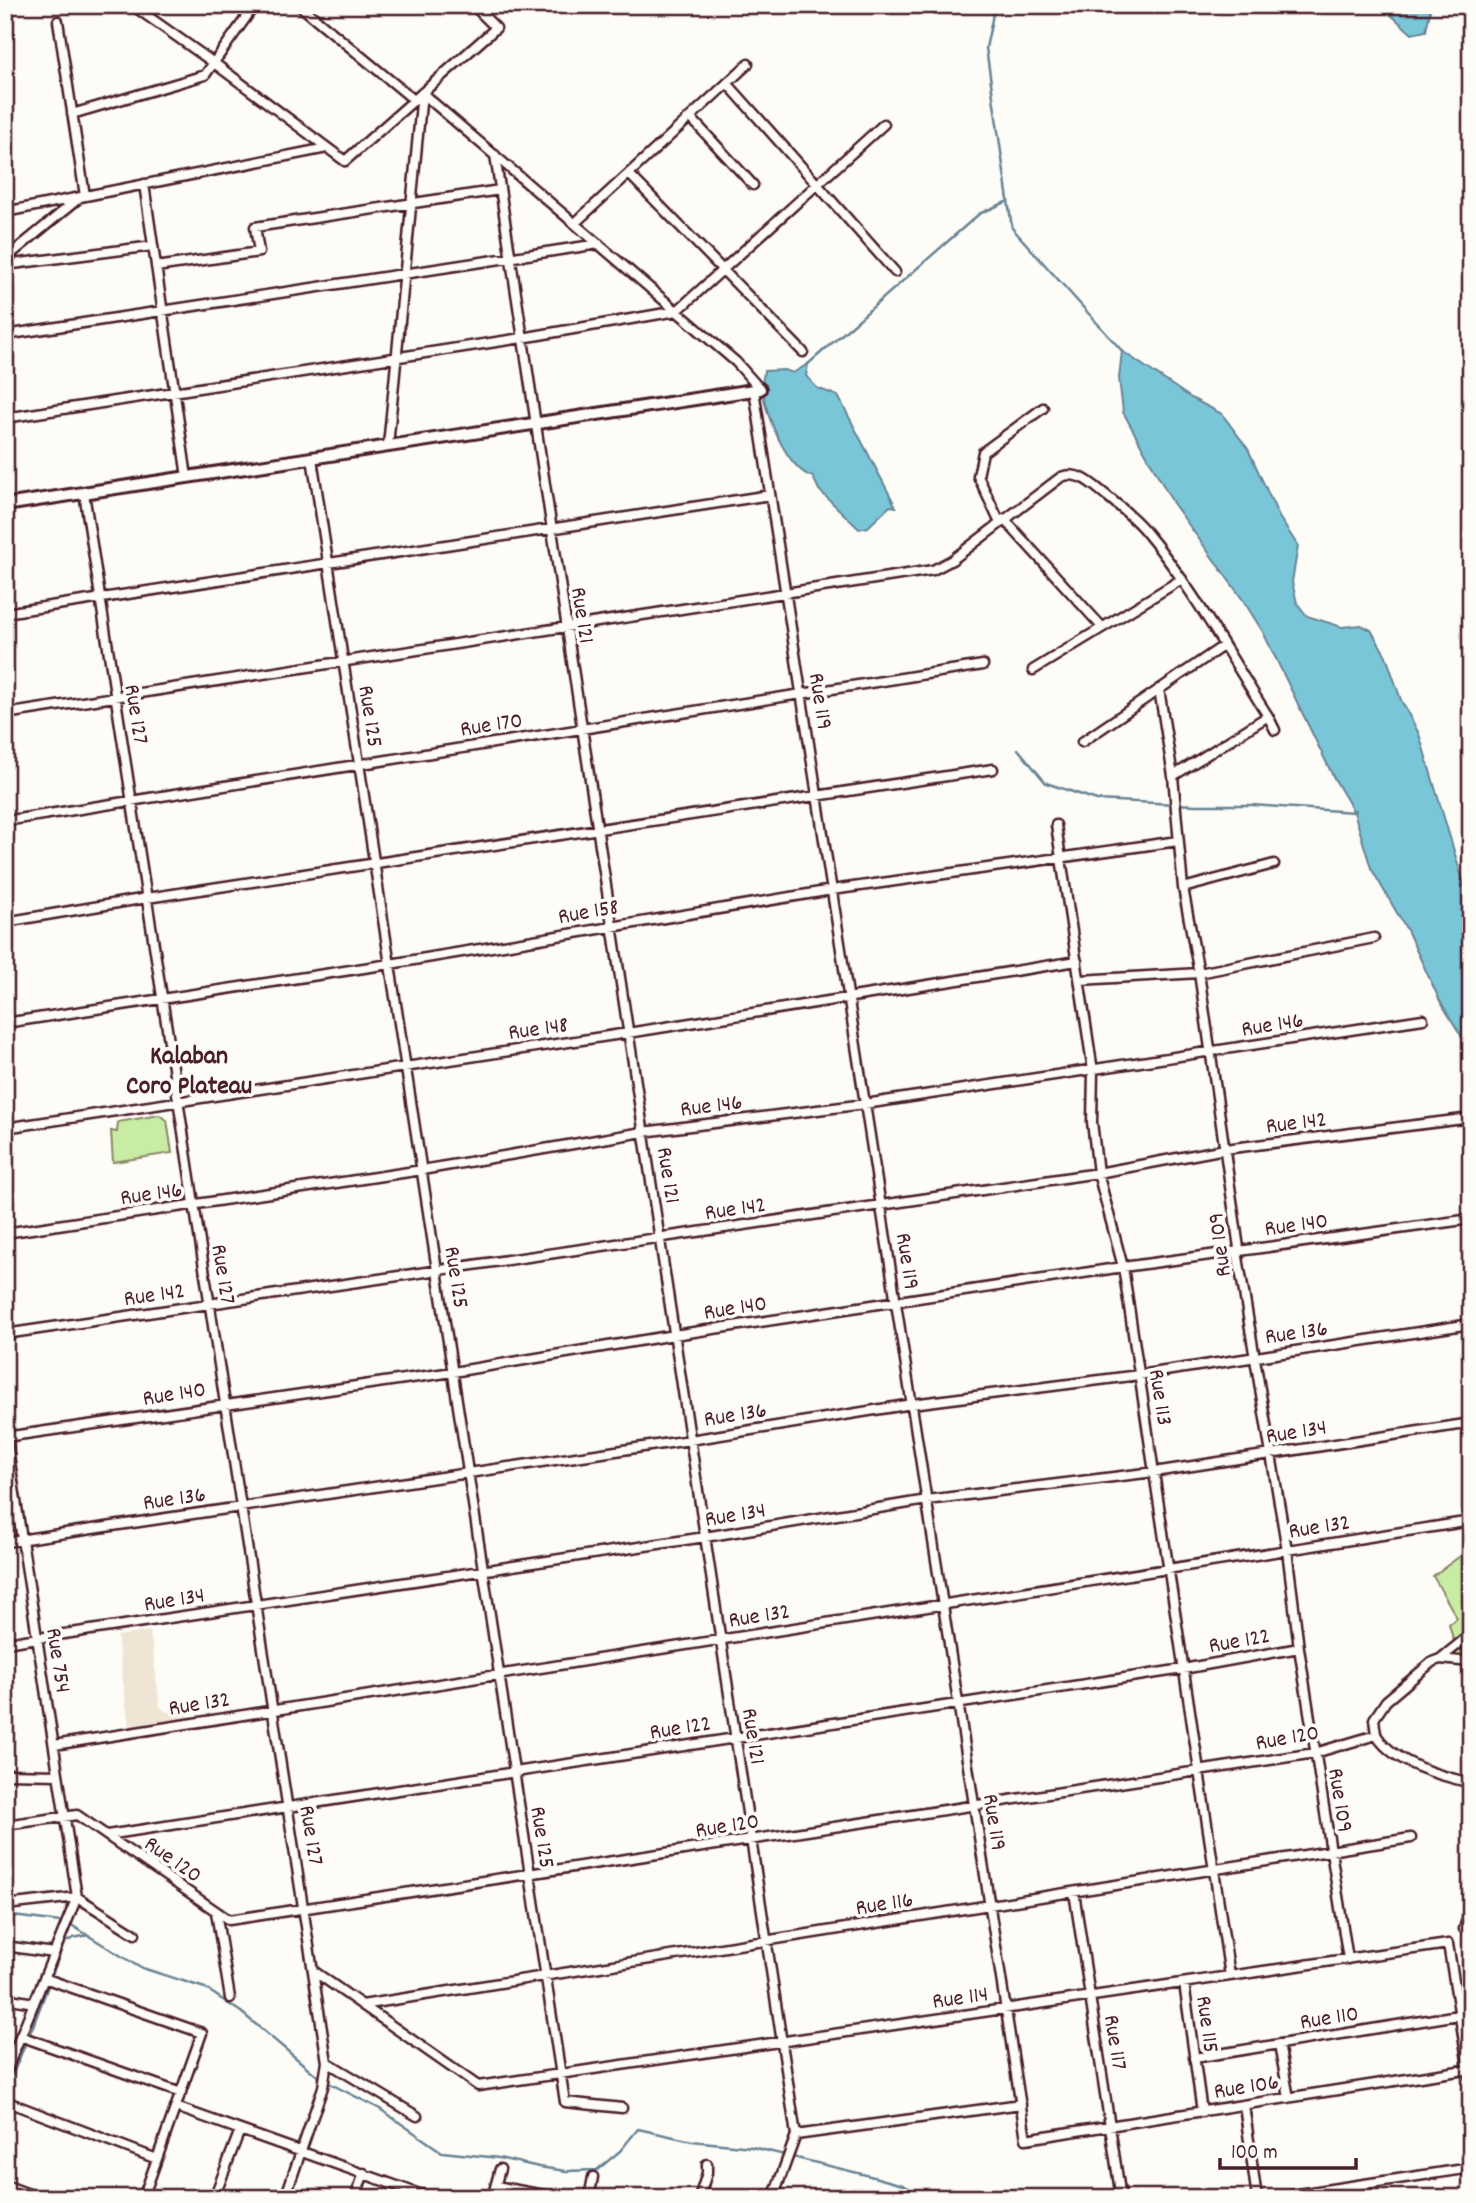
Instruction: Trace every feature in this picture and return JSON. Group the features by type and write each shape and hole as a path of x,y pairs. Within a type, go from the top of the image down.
{"street":[{"path":"132,5 345,161 496,28 472,5"},
{"path":"72,114 205,75 255,5"},
{"path":"299,5 414,100"},
{"path":"58,21 83,196"},
{"path":"575,223 748,64"},
{"path":"727,83 895,272"},
{"path":"5,505 757,389 736,362 422,93"},
{"path":"388,446 422,93"},
{"path":"690,117 753,185"},
{"path":"5,418 522,338 677,311 884,124"},
{"path":"5,211 327,148"},
{"name":"Rue 121","path":"495,155 796,2135 773,2198"},
{"path":"629,174 803,352"},
{"path":"144,184 187,477"},
{"path":"156,267 259,252 255,227 500,190"},
{"path":"5,259 83,196"},
{"path":"5,335 599,244"},
{"path":"5,265 153,246"},
{"name":"Rue 119","path":"757,389 785,593 1026,2139"},
{"path":"1043,408 983,452 978,476 1002,521 1102,627"},
{"name":"Rue 125","path":"312,457 565,2102 622,2108"},
{"path":"5,714 933,569 952,560 1061,477 1069,474 1079,475 1135,520 1182,579 1275,730"},
{"name":"Rue 127","path":"84,492 315,1972 327,2067"},
{"path":"5,613 770,495"},
{"path":"1033,670 1182,579"},
{"path":"1082,741 1223,646"},
{"name":"Rue 170","path":"5,821 983,665"},
{"name":"Rue 109","path":"1159,689 1179,830 1183,888 1199,973 1237,1251 1287,1550 1299,1648 1348,1959"},
{"path":"1172,776 1268,716"},
{"path":"5,922 993,769"},
{"name":"Rue 113","path":"1056,825 1093,1071 1092,1122 1098,1173 1123,1267 1230,1976"},
{"name":"Rue 158","path":"5,1023 390,964 832,890 1178,841"},
{"path":"1183,888 1274,864"},
{"path":"1080,980 1199,973 1374,938"},
{"name":"Rue 148","path":"5,1129 1077,961"},
{"name":"Rue 146","path":"5,1233 422,1170 643,1132 1093,1071 1423,1019"},
{"name":"Rue 142","path":"5,1334 881,1206 1098,1173 1225,1149 1471,1118"},
{"name":"Rue 140","path":"6,1434 453,1372 896,1301 1471,1219"},
{"name":"Rue 136","path":"5,1542 691,1440 912,1404 1139,1375 1471,1324"},
{"name":"Rue 134","path":"5,1643 705,1538 927,1500 1154,1472 1471,1423"},
{"name":"Rue 754","path":"6,1434 77,1897"},
{"name":"Rue 132","path":"54,1745 1471,1521"},
{"path":"1471,1634 1440,1659 1432,1662 1386,1701 1374,1719 1376,1735 1392,1751 1434,1774 1471,1783"},
{"name":"Rue 122","path":"107,1835 1184,1669 1299,1648"},
{"path":"1440,1659 1471,1662"},
{"name":"Rue 120","path":"65,1816 77,1815 229,1920 1315,1753 1376,1735"},
{"path":"5,1774 58,1774"},
{"path":"5,1825 65,1816"},
{"name":"Rue 116","path":"362,2005 1411,1838"},
{"name":"Rue 117","path":"1074,1892 1121,2198"},
{"path":"5,1905 77,1897 135,1934"},
{"path":"5,2074 77,1897"},
{"path":"1465,1929 1471,1906"},
{"path":"216,1912 230,1998"},
{"name":"Rue 114","path":"362,2005 478,2086 1448,1944 1459,2015"},
{"path":"5,1946 54,1953"},
{"path":"315,1972 362,2005"},
{"path":"44,1978 202,2033 143,2198"},
{"name":"Rue 115","path":"1184,1983 1202,2112"},
{"path":"5,1998 34,2003"},
{"name":"Rue 110","path":"1194,2057 1471,2013"},
{"path":"1459,2015 1471,2084"},
{"path":"20,2036 181,2093"},
{"path":"1279,2044 1289,2098"},
{"path":"285,2198 323,2087 327,2067 417,2116"},
{"name":"Rue 106","path":"1026,2139 1470,2070"},
{"path":"5,2101 157,2159"},
{"path":"796,2135 1021,2104"},
{"path":"1244,2105 1257,2198"},
{"path":"176,2107 430,2198"},
{"path":"214,2198 240,2130"},
{"path":"699,2198 707,2164"},
{"path":"1271,2198 1471,2168"},
{"path":"492,2198 500,2169"},
{"path":"355,2198 364,2173"},
{"path":"589,2198 593,2177"},
{"path":"5,2185 40,2198"},
{"path":"496,2186 561,2198"}],"shaded area":[{"path":"150,1631 160,1706 166,1712 187,1709 189,1718 129,1727 117,1636"}],"green space":[{"path":"159,1115 167,1120 172,1153 113,1162 111,1131 117,1132 118,1122"},
{"path":"1471,1548 1471,1665 1438,1656 1454,1648 1468,1653 1453,1639 1449,1624 1457,1618 1433,1576"}],"water":[{"path":"1380,5 1428,5 1430,11 1426,31 1412,34"},
{"path":"1122,351 1191,398 1222,414 1248,449 1279,517 1298,546 1292,582 1297,603 1307,616 1342,627 1361,625 1371,630 1386,656 1401,700 1419,734 1471,908 1471,1052 1440,1001 1407,930 1371,868 1354,812 1334,778 1263,632 1173,503 1123,412 1119,378"},
{"path":"808,364 806,376 817,388 838,396 896,507 890,506 868,527 859,529 819,490 813,477 795,464 780,442 769,416 762,390 764,371 785,370 793,373"}],"waterway":[{"path":"995,5 986,48 1012,228 1123,352"},
{"path":"807,365 979,214 1006,202"},
{"path":"1018,749 1046,783 1097,800 1355,810"},
{"path":"5,1915 68,1923 139,1967 205,1988 241,2012 321,2079"},
{"path":"5,2092 64,1943 89,1935"},
{"path":"327,2082 380,2109 442,2152 499,2158 566,2171 597,2170 620,2151 638,2129 692,2141 752,2147 903,2185 928,2198"}],"district":[{"name":"Kalaban Coro Plateau","path":"189,1069"}]}
